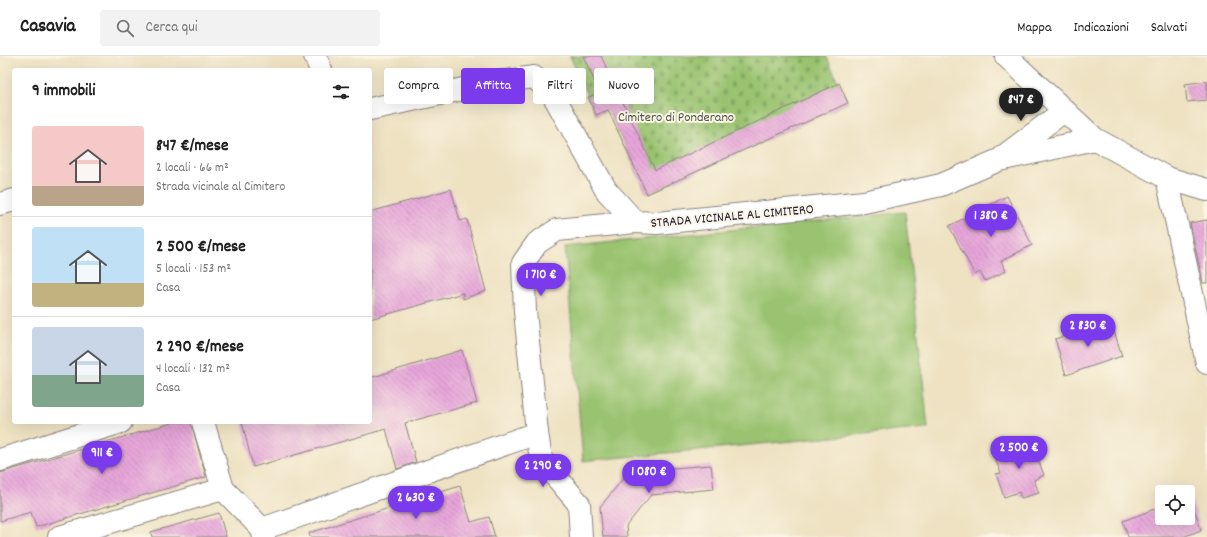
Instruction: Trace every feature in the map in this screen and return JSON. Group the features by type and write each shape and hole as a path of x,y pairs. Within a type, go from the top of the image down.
{"street":[{"path":"316,56 320,68"},
{"path":"1006,56 1095,140 1167,178 1207,190"},
{"name":"STRADA VICINALE AL CIMITERO","path":"372,109 491,83 534,77 552,93 606,190 635,222 657,224 864,202 941,185 999,160 1095,140"},
{"name":"STRADA VICINALE AL CIMITERO","path":"999,160 1064,111"},
{"path":"1167,178 1207,363"},
{"path":"0,204 12,201"},
{"path":"581,537 579,504 542,459 537,433 525,311 523,263 537,244 557,230 635,222"},
{"path":"0,460 115,424"},
{"path":"204,424 223,489 263,533 537,433"},
{"path":"60,537 223,489"}],"green space":[{"name":"Cimitero di Ponderano","path":"570,56 826,56 848,103 647,194 608,110 596,115 586,92 586,68 575,68"},
{"path":"905,212 928,428 583,461 565,247"}],"building":[{"path":"583,56 601,56 607,68 594,68 594,80"},
{"path":"1207,81 1207,100 1187,102 1185,84"},
{"path":"839,83 848,103 647,194 608,110 596,115 588,97 594,95 594,104 624,104 655,170"},
{"path":"451,189 460,221 467,219 486,291 463,299 463,293 372,318 372,211"},
{"path":"1007,196 1032,245 1001,261 1006,271 985,281 980,272 975,275 949,226"},
{"path":"1207,220 1207,283 1203,283 1190,223"},
{"path":"1111,321 1122,356 1066,375 1055,339"},
{"path":"462,350 477,403 405,423 416,462 397,469 386,429 253,467 242,424 372,424 372,377"},
{"path":"168,424 192,424 206,477 36,527 31,512 0,521 0,473"},
{"path":"1030,439 1044,475 1034,480 1039,493 1021,498 1019,492 1004,497 996,474 1001,473 995,459 1008,455 1005,448"},
{"path":"711,465 714,489 651,495 626,526 627,537 603,537 600,507 626,475 649,473 648,470"},
{"path":"460,486 471,522 489,517 495,537 310,537 309,533"},
{"path":"1155,509 1155,525 1195,525 1195,511 1201,530 1183,537 1128,537 1123,521"},
{"path":"219,513 226,537 152,537 151,532"}]}
